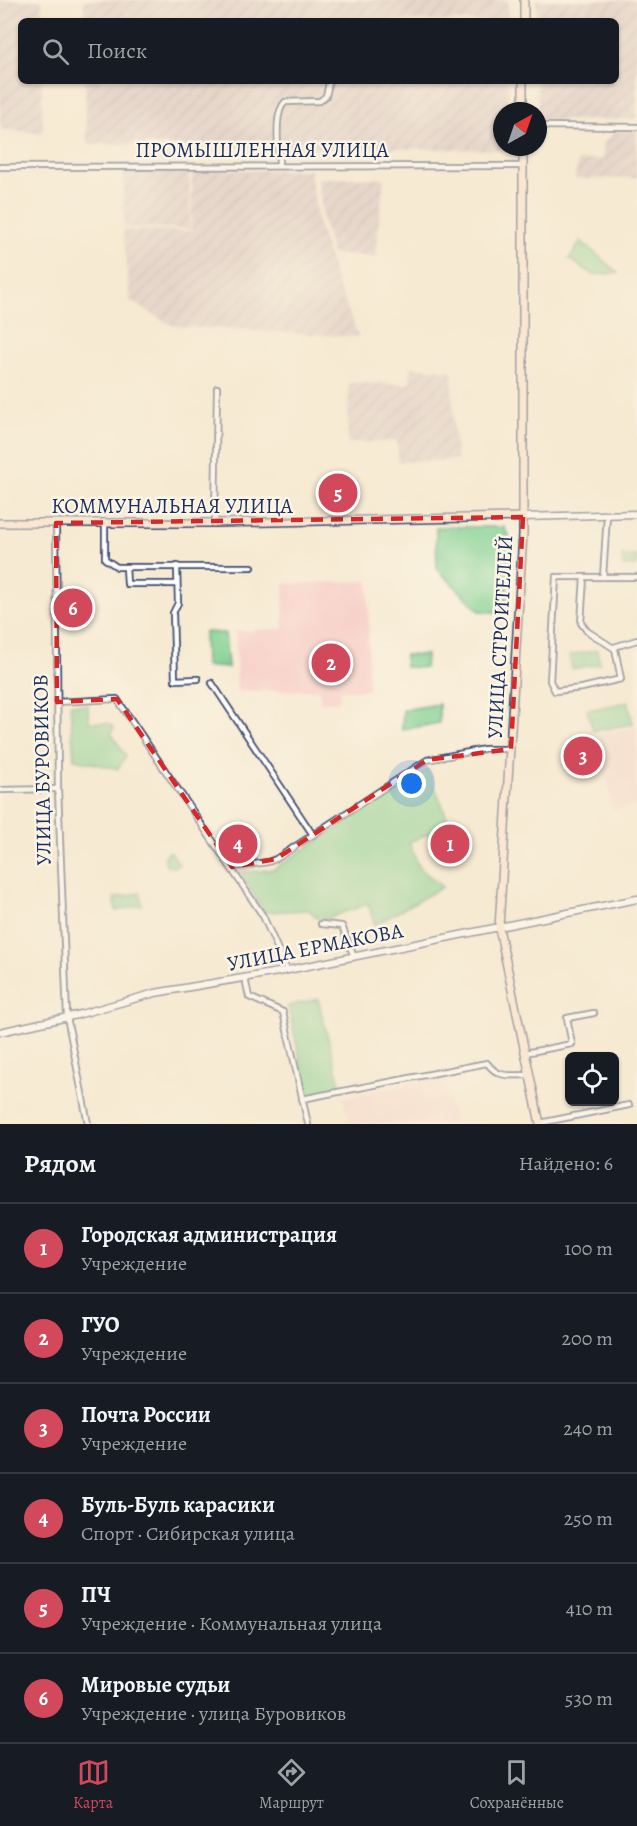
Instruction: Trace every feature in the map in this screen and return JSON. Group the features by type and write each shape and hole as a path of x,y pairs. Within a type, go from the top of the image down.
{"main road":[{"path":"524,0 524,18"},
{"path":"523,84 523,102"},
{"name":"УЛИЦА СТРОИТЕЛЕЙ","path":"523,156 524,517 499,928 540,1124"},
{"name":"КОММУНАЛЬНАЯ УЛИЦА","path":"0,523 215,523 524,517"}],"street":[{"path":"279,166 280,107 285,102 320,100 326,96 329,84"},
{"path":"547,126 637,126"},
{"name":"ПРОМЫШЛЕННАЯ УЛИЦА","path":"0,167 524,166"},
{"path":"215,523 217,388"},
{"path":"524,517 637,514"},
{"path":"603,577 606,516"},
{"name":"УЛИЦА БУРОВИКОВ","path":"56,523 58,789 68,1017 88,1124"},
{"path":"105,523 105,559 117,567 252,567"},
{"path":"177,566 178,603 173,613 175,680 198,679"},
{"path":"126,567 127,584 177,584"},
{"path":"550,572 556,577 637,577"},
{"path":"556,577 550,681 555,692 621,679 614,647 587,631 581,623 584,577"},
{"path":"614,647 637,640"},
{"path":"212,683 313,835"},
{"path":"57,702 117,699 232,867 262,916 287,970"},
{"path":"232,867 276,859 427,760 485,749 511,749"},
{"path":"0,790 58,789"},
{"name":"УЛИЦА ЕРМАКОВА","path":"0,1032 68,1017 155,993 354,957 637,899"},
{"path":"321,924 342,926 354,957"},
{"path":"245,978 249,997 283,1012 308,1124"},
{"path":"525,1053 572,1044 567,1018 594,1013"},
{"path":"303,1099 487,1063 498,1074 529,1075"},
{"path":"540,1124 629,1105"}],"highlighted area":[{"path":"523,517 511,749 427,760 276,859 232,867 117,699 57,702 56,523"}],"shaded area":[{"path":"0,0 42,0 42,18 18,18 18,84 42,84 43,134 0,129"},
{"path":"84,0 508,0 508,18 84,18"},
{"path":"536,0 637,0 637,119 547,121 547,102 538,102 537,84 619,84 619,18 537,18"},
{"path":"85,84 508,84 508,102 493,102 493,150 87,144"},
{"path":"617,131 637,131 637,178 575,179 578,161 603,159 603,143"},
{"path":"123,169 189,170 190,229 124,227"},
{"path":"192,170 310,170 318,223 336,281 359,337 173,326 130,301 123,230 191,231"},
{"path":"318,178 384,178 375,257 332,254 323,222"},
{"path":"411,367 452,371 457,460 398,462 397,441 347,443 349,383 410,384"},
{"path":"369,581 368,690 340,690 339,702 321,702 320,690 237,691 235,631 283,629 284,584"},
{"path":"637,727 637,805 613,810 598,735"},
{"path":"443,1076 454,1124 349,1124 343,1098"}],"green space":[{"path":"581,241 618,273 594,275 569,259"},
{"path":"436,527 504,527 510,538 506,613 480,611 437,569"},
{"path":"622,556 637,556 637,566 623,566"},
{"path":"204,632 225,633 228,668 205,666"},
{"path":"597,650 600,664 572,669 569,655"},
{"path":"405,655 426,655 425,668 405,667"},
{"path":"628,702 633,724 593,731 587,710"},
{"path":"70,704 88,705 89,722 108,723 114,728 111,733 126,756 118,769 74,759"},
{"path":"439,704 439,723 402,730 403,710"},
{"path":"428,769 450,825 409,842 419,867 442,887 375,925 368,904 320,921 309,910 264,912 241,873 274,869"},
{"path":"241,835 247,844 235,852 229,843"},
{"path":"170,851 179,864 175,867 165,863 165,855"},
{"path":"140,893 142,905 116,911 114,898"},
{"path":"318,999 341,1088 308,1095 288,1006"}],"place":[{"name":"ПЧ","path":"338,493"},
{"name":"Мировые судьи","path":"73,608"},
{"name":"ГУО","path":"331,663"},
{"name":"Почта России","path":"583,756"},
{"name":"Буль-Буль карасики","path":"238,844"},
{"name":"Городская администрация","path":"450,844"}]}
